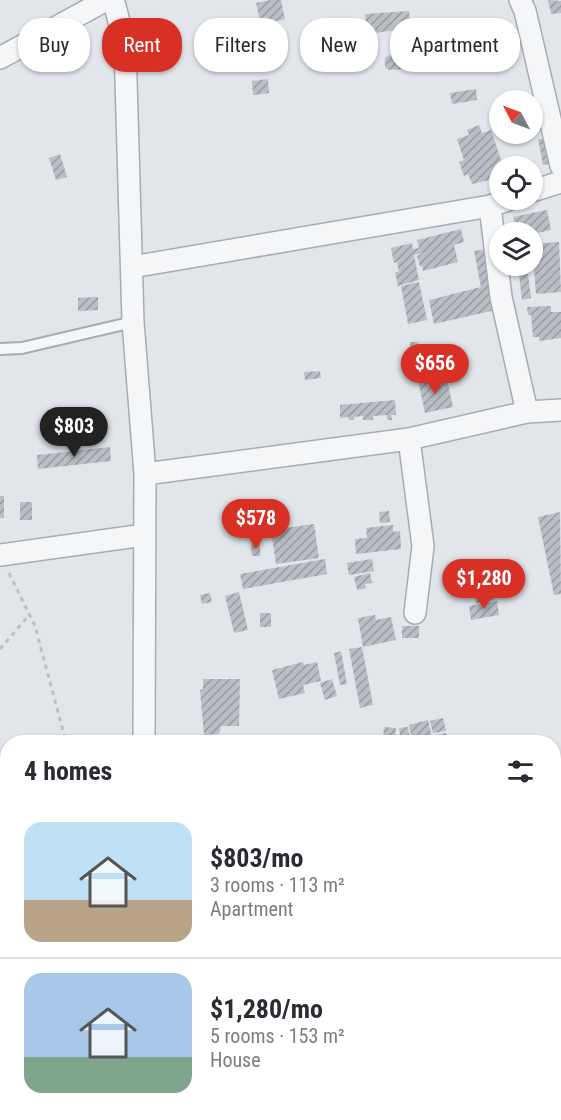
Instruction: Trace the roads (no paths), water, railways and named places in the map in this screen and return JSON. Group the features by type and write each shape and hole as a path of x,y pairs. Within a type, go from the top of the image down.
{"street":[{"path":"0,58 106,0"},
{"path":"112,0 125,45 133,322 145,474 144,735"},
{"path":"520,0 531,33 561,166"},
{"path":"543,188 561,182"},
{"path":"132,267 489,205"},
{"path":"499,210 501,297 527,412"},
{"path":"145,474 409,439 527,412 561,410"},
{"path":"409,439 423,546 415,613"},
{"path":"0,555 144,535"}],"lane":[{"path":"0,349 22,348 133,322"}]}
